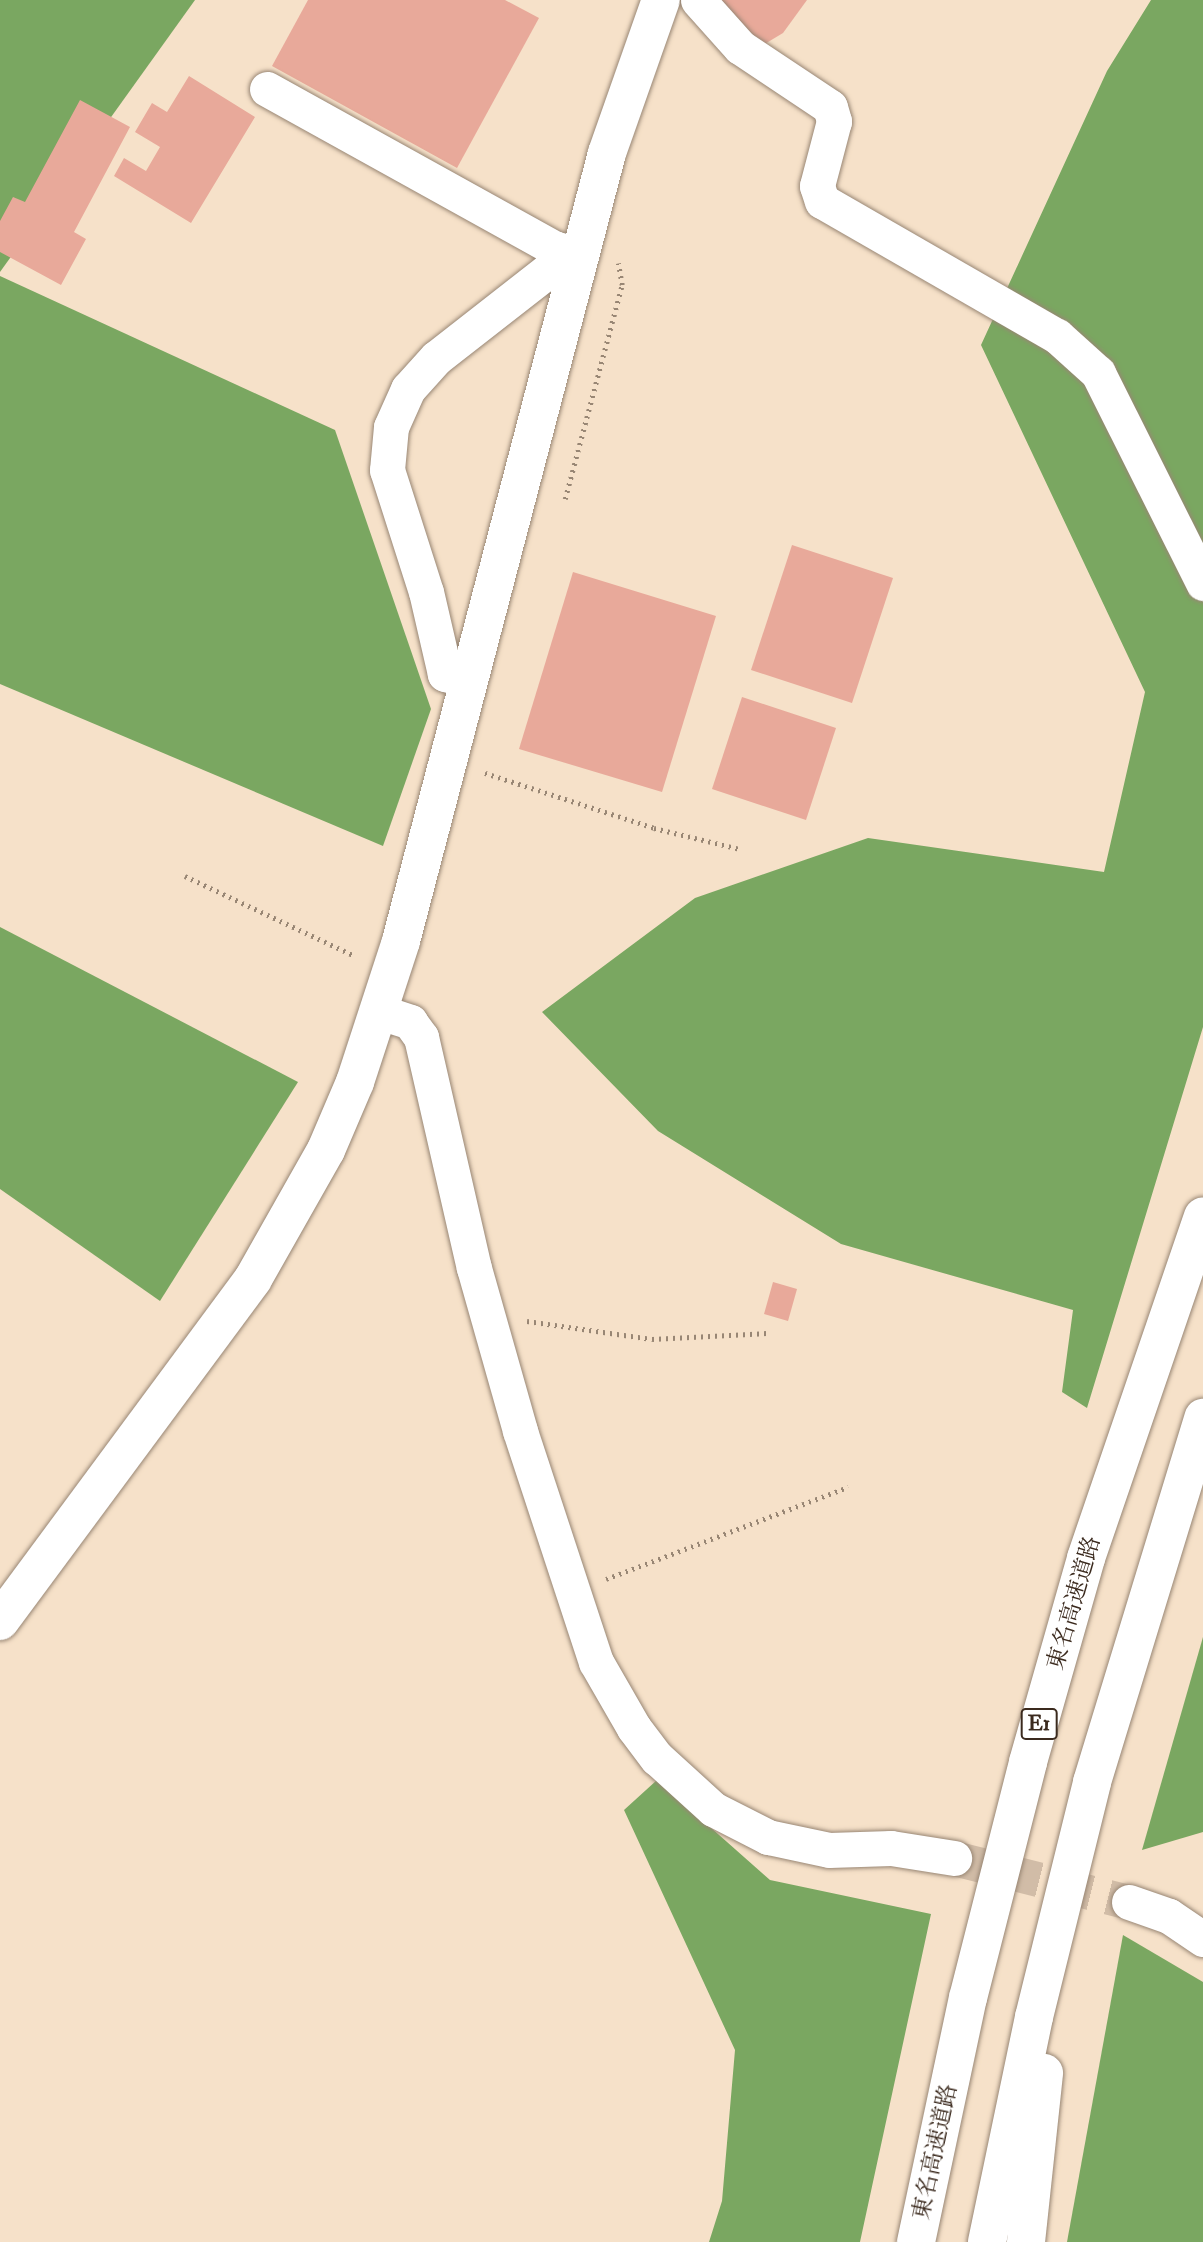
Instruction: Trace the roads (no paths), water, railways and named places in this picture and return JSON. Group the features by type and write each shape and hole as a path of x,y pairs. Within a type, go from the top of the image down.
{"main road":[{"path":"0,1621 253,1279 326,1150 380,1012 393,968 469,680 573,250 624,98 661,0"},
{"name":"東名高速道路","path":"916,2242 968,1998 1028,1762 1086,1558 1203,1217"},
{"path":"987,2242 1061,1907 1149,1583 1203,1418"},
{"path":"1026,2242 1061,1907"}],"street":[{"path":"698,0 740,47 830,107 834,121 817,186 822,201 1057,336 1098,373 1203,583"},
{"path":"267,89 573,250 436,358 408,389 391,428 387,470 426,592 445,674 469,680"},
{"path":"380,1012 410,1022 421,1037 488,1323 596,1662 634,1728 657,1758 713,1809 740,1826 798,1846 891,1848 954,1858"},
{"path":"1129,1902 1169,1916 1201,1932"}],"tunnel":[{"path":"954,1858 1129,1902"}]}
